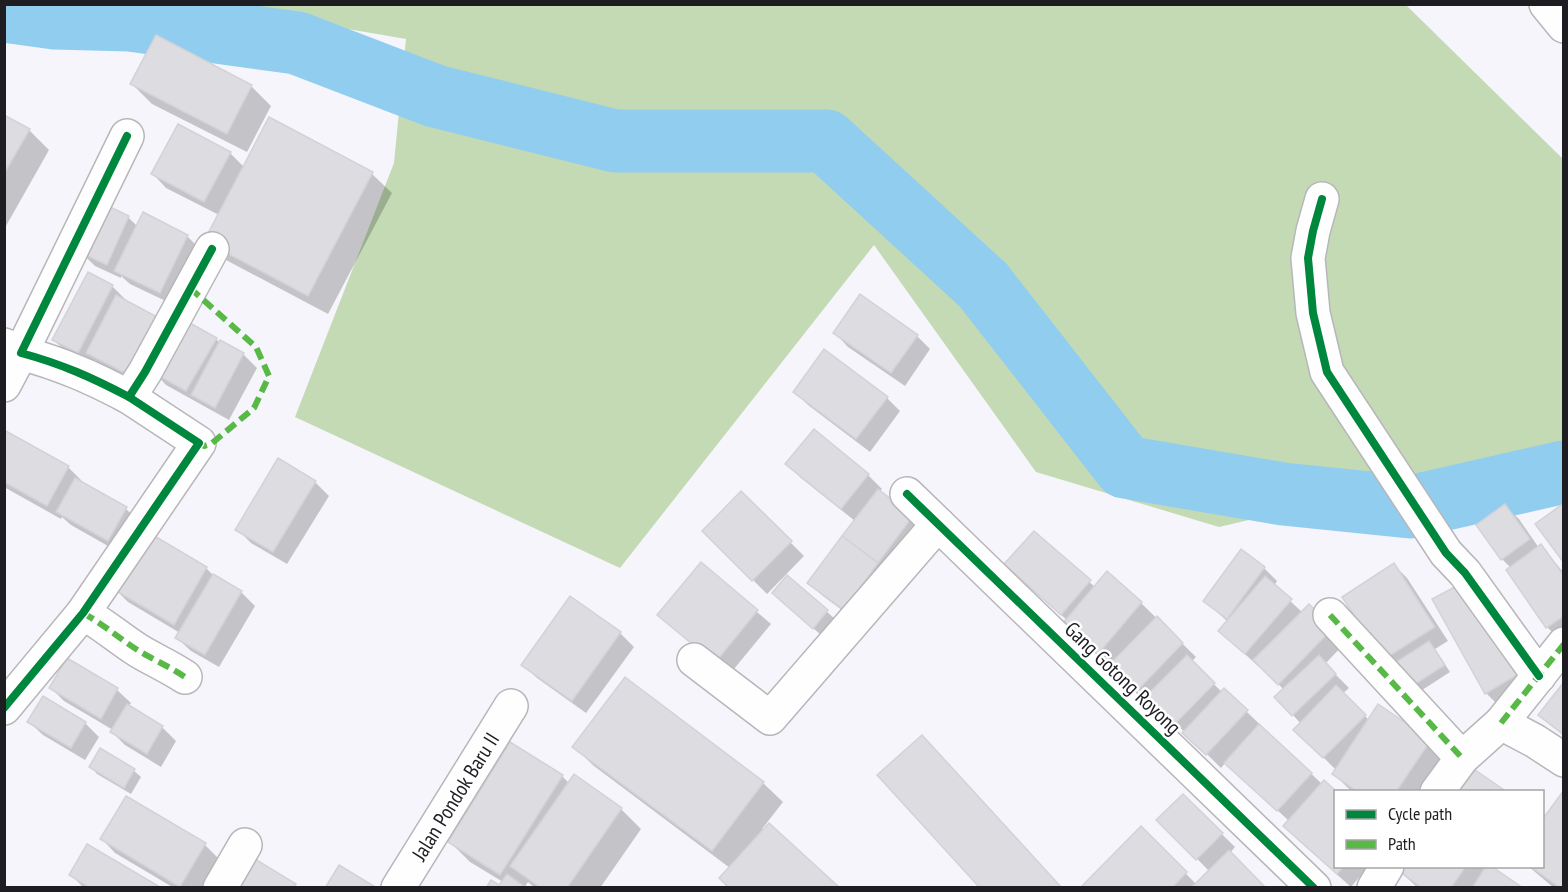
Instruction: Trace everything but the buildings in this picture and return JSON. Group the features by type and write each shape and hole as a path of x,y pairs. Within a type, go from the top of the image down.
{"main road":[{"path":"1546,4 1563,26"},
{"path":"4,384 13,349 127,136"},
{"path":"1322,199 1308,258 1313,313 1327,372 1446,553 1465,573 1539,676"},
{"path":"129,397 212,249"},
{"path":"4,708 83,613 199,442 129,397 89,376 13,349"},
{"name":"Gang Gotong Royong","path":"908,494 1314,888"},
{"path":"694,660 770,717 938,524"},
{"path":"83,613 98,621 137,650 185,677"},
{"path":"1330,615 1462,758"},
{"path":"1438,790 1462,758 1502,723 1563,644"},
{"name":"Jalan Pondok Baru II","path":"398,888 511,706"},
{"path":"1502,723 1563,760"},
{"path":"220,888 245,845"},
{"path":"1374,888 1386,868"}],"green space":[{"path":"210,5 1406,5 1563,159 1563,446 1219,527 1036,472 874,245 620,568 295,417 394,163 406,39"}],"waterway":[{"path":"4,11 55,18 130,20 297,43 435,96 615,141 826,141 983,285 1125,467 1283,494 1410,507 1564,472"}],"marked path":[{"path":"190,288 256,347 269,376 254,408 211,444 204,446 198,444"},
{"path":"83,613 139,651 185,677"},
{"path":"1330,615 1462,758"},
{"path":"1501,723 1564,644"}],"cycle path":[{"path":"127,136 21,353 77,372 129,397 212,249"},
{"path":"1322,199 1308,258 1313,313 1327,372 1446,553 1465,573 1539,676"},
{"path":"4,708 83,613 199,443 129,397"},
{"path":"907,494 1314,888"}]}
